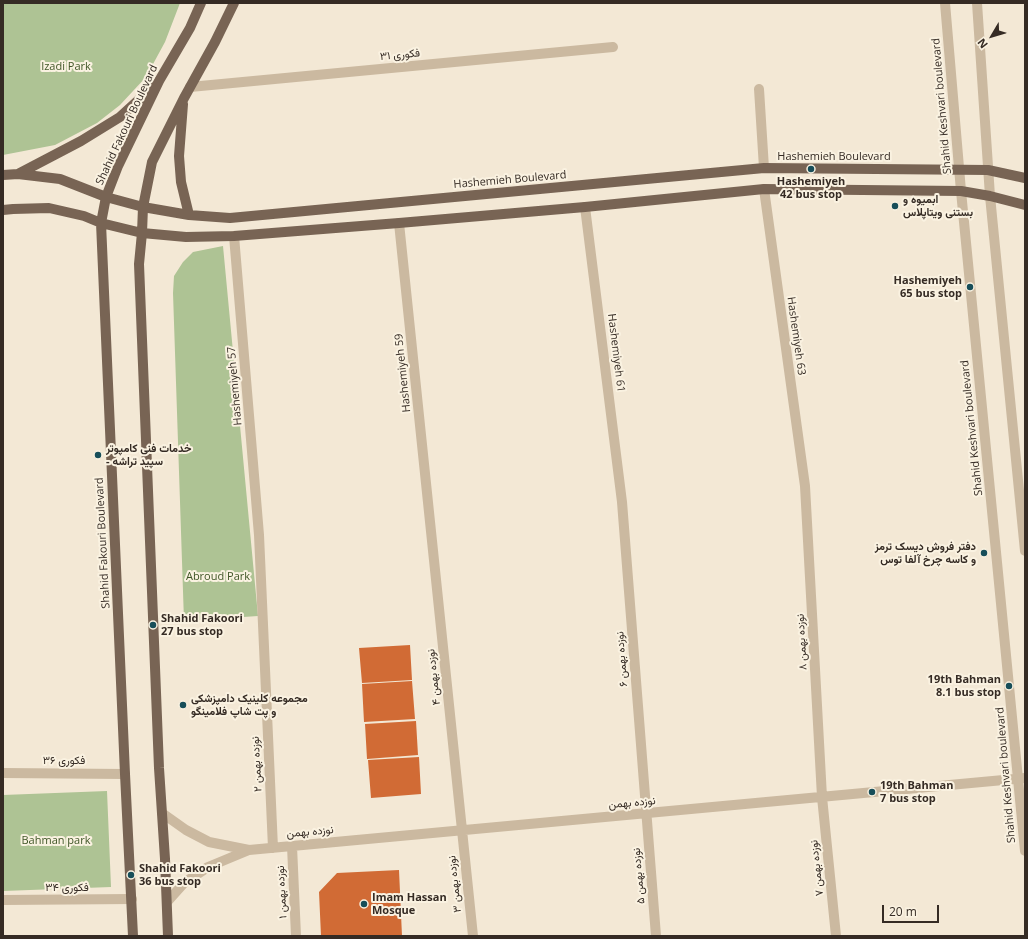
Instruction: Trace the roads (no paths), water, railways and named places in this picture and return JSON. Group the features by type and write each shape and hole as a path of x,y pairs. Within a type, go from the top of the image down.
{"main road":[{"name":"Shahid Fakouri Boulevard","path":"134,936 125,774 101,223 106,197 118,166 159,81 190,28 201,3"},
{"path":"168,936 166,859 158,768 139,264 143,207 152,162 234,3"},
{"path":"18,174 81,141 120,117 159,81"},
{"path":"184,98 179,156 181,182 189,215"},
{"name":"Hashemieh Boulevard","path":"3,175 18,174 60,179 106,197 143,207 189,215 230,218 764,168 988,170 1025,178"},
{"path":"3,210 49,208 84,216 101,223 142,233 186,237 234,236 399,223 586,207 764,189 961,191 990,196 1025,205"}],"street":[{"name":"Shahid Keshvari boulevard","path":"945,3 961,191 1022,779 1025,851"},
{"path":"977,3 990,196 1025,551"},
{"name":"فکوری ۳۱","path":"190,87 613,47"},
{"path":"759,89 764,168"},
{"name":"Hashemiyeh 63","path":"764,189 805,486"},
{"name":"Hashemiyeh 61","path":"586,207 622,502"},
{"name":"Hashemiyeh 59","path":"399,223 430,521"},
{"name":"Hashemiyeh 57","path":"234,236 259,535"},
{"name":"نوزده بهمن ۸","path":"805,486 822,797"},
{"name":"نوزده بهمن ۶","path":"622,502 646,814"},
{"name":"نوزده بهمن ۴","path":"430,521 462,830"},
{"name":"نوزده بهمن ۲","path":"259,535 273,848"},
{"name":"فکوری ۳۶","path":"3,773 125,774"},
{"name":"نوزده بهمن","path":"248,850 1022,779"},
{"name":"نوزده بهمن ۷","path":"822,797 836,936"},
{"path":"162,813 186,830 209,842 248,850"},
{"name":"نوزده بهمن ۵","path":"646,814 656,936"},
{"name":"نوزده بهمن ۳","path":"462,830 473,936"},
{"name":"نوزده بهمن ۱","path":"292,846 296,936"},
{"path":"167,902 184,883 208,867 248,850"},
{"name":"فکوری ۳۴","path":"3,900 132,899"}],"place":[{"name":"Hashemiyeh 42 bus stop","path":"811,169"},
{"name":"ابمیوه و بستنی ویتاپلاس","path":"895,206"},
{"name":"Hashemiyeh 65 bus stop","path":"970,287"},
{"name":"خدمات فنی کامپوتر - سپید تراشه","path":"98,455"},
{"name":"دفتر فروش دیسک ترمز و کاسه چرخ آلفا توس","path":"984,553"},
{"name":"Shahid Fakoori 27 bus stop","path":"153,625"},
{"name":"19th Bahman 8.1 bus stop","path":"1009,686"},
{"name":"مجموعه کلینیک دامپزشکی و پت شاپ فلامینگو","path":"183,705"},
{"name":"19th Bahman 7 bus stop","path":"872,792"},
{"name":"Shahid Fakoori 36 bus stop","path":"131,875"},
{"name":"Imam Hassan Mosque","path":"364,904"}],"park label":[{"name":"Izadi Park","path":"66,67"},
{"name":"Abroud Park","path":"218,577"},
{"name":"Bahman park","path":"56,841"}]}
